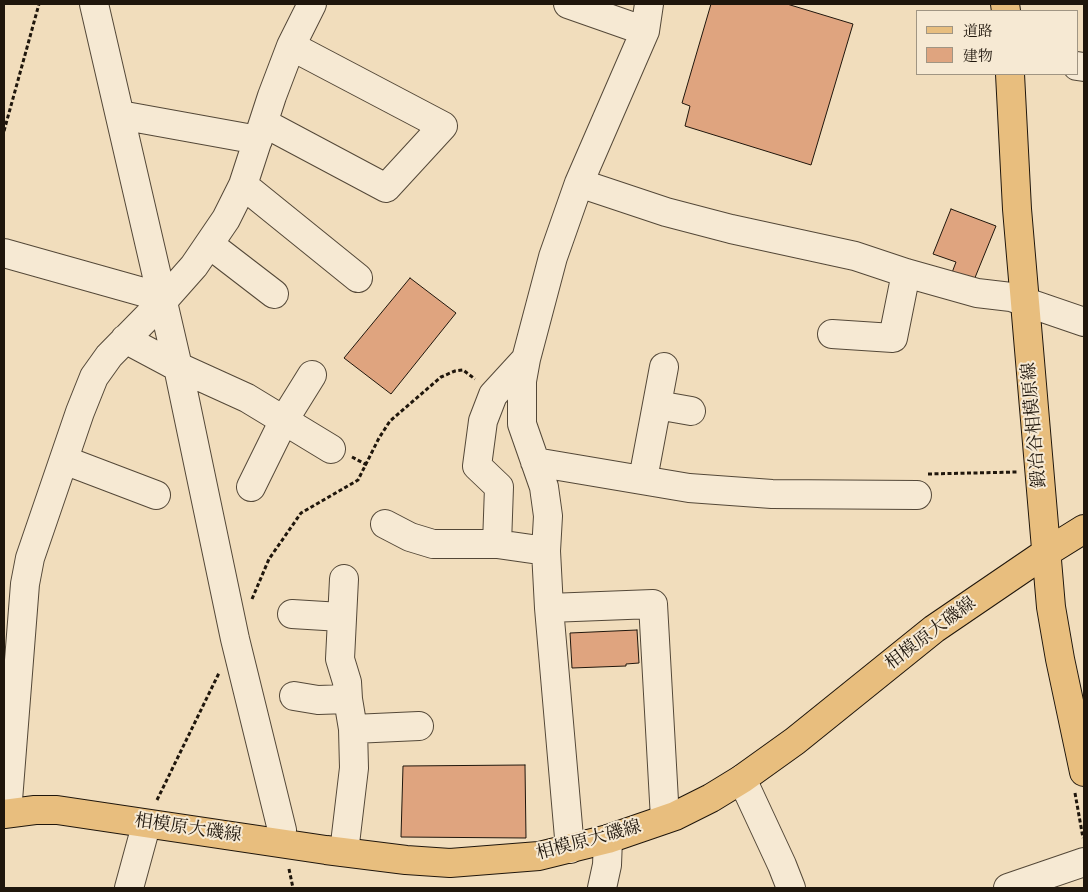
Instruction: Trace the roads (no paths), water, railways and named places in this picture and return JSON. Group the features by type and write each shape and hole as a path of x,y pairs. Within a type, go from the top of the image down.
{"main road":[{"name":"鍛冶谷相模原線","path":"1010,75 1017,209 1054,624 1084,772"},
{"name":"相模原大磯線","path":"5,814 35,810 57,810 344,852 406,860 450,863 539,856 608,840 665,819 711,798 742,779 795,741 934,629 1084,529"}],"street":[{"path":"94,4 178,367 235,639 282,830"},
{"path":"5,814 25,584 30,558 80,412 94,377 109,356 194,266 226,219 243,185 290,46 312,4"},
{"path":"568,4 645,31"},
{"path":"570,849 548,608 546,551 548,516 544,487 522,424 522,381 553,256 579,183 645,31 649,4"},
{"path":"120,115 261,132 386,188 443,126 290,46"},
{"path":"579,183 666,212 731,229 855,256 978,293 1010,297 1084,322"},
{"path":"243,185 358,278"},
{"path":"209,244 274,294"},
{"path":"4,253 150,294 163,301"},
{"path":"845,342 893,338 906,272"},
{"path":"125,339 178,367 248,398 331,449"},
{"path":"496,544 499,487 477,466 483,421 493,395 526,359"},
{"path":"643,479 664,367"},
{"path":"251,488 284,420 312,375"},
{"path":"657,405 691,411"},
{"path":"64,460 156,495"},
{"path":"534,462 689,488 772,494 916,495"},
{"path":"385,524 406,546 496,544 546,551"},
{"path":"344,579 340,659 347,682 353,729 354,768 344,852"},
{"path":"548,608 653,604 665,819"},
{"path":"292,614 342,617"},
{"path":"294,696 318,700 348,699"},
{"path":"353,729 419,726"},
{"path":"742,779 791,888"},
{"path":"128,888 144,833"},
{"path":"602,888 607,865 608,840"},
{"path":"1008,888 1084,862"}]}
